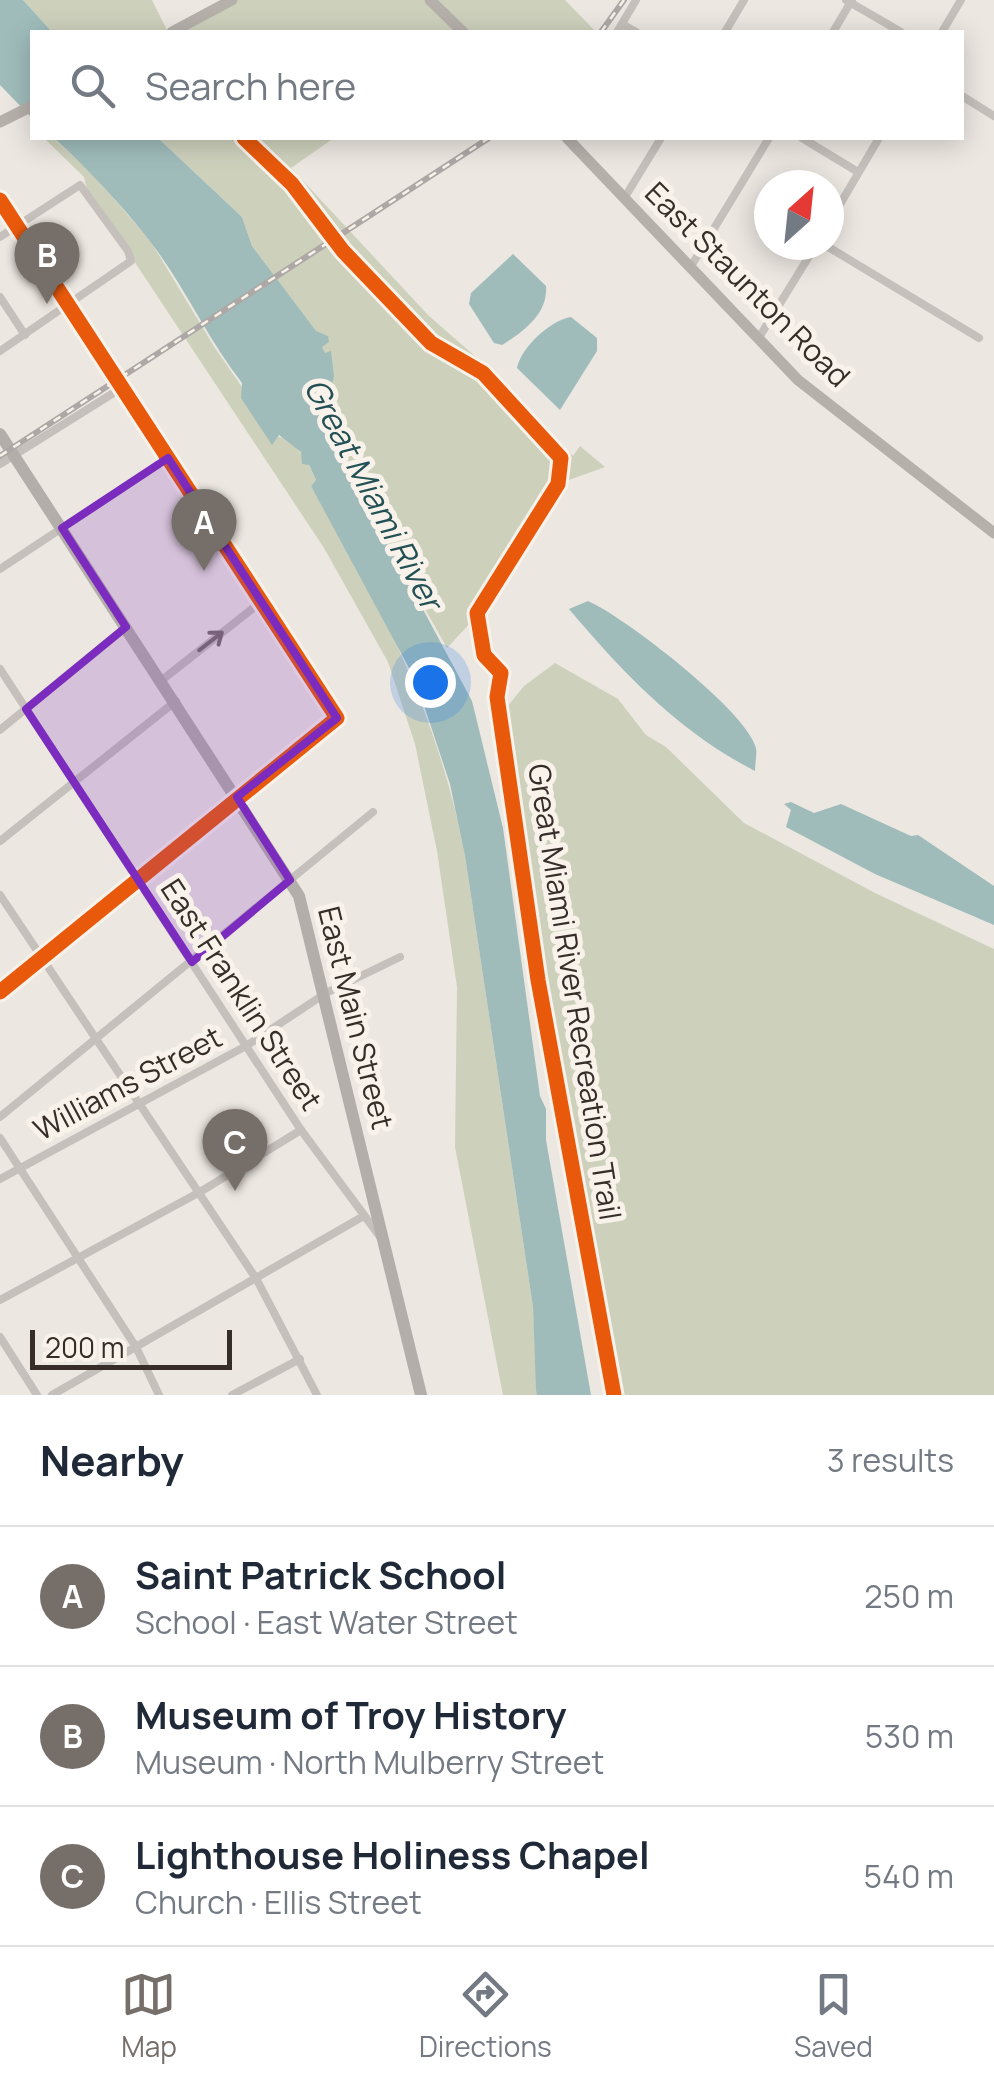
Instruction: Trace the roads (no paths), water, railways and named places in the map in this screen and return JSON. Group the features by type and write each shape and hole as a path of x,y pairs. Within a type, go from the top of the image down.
{"main road":[{"path":"176,30 232,0"},
{"path":"430,0 461,30"},
{"path":"0,122 27,109"},
{"name":"East Staunton Road","path":"570,140 798,380 994,532"},
{"name":"East Main Street","path":"5,445 176,700 290,880 304,909 421,1395"}],"street":[{"path":"619,28 636,0"},
{"path":"726,30 744,0"},
{"path":"943,30 962,0"},
{"path":"833,30 850,1 898,30"},
{"path":"964,97 994,116"},
{"path":"624,197 660,140"},
{"path":"690,268 768,140"},
{"path":"805,140 858,172"},
{"path":"844,197 878,140"},
{"path":"0,237 80,186 128,251 131,262 0,351"},
{"path":"0,200 337,718 0,992"},
{"path":"844,256 979,338"},
{"path":"758,340 807,260"},
{"path":"0,297 25,335"},
{"path":"0,464 5,445 123,387"},
{"path":"0,569 168,458"},
{"path":"162,680 261,602"},
{"path":"0,730 126,627"},
{"name":"East Franklin Street","path":"0,669 301,1130 383,1241"},
{"path":"0,841 176,700"},
{"path":"0,1116 374,812"},
{"path":"0,895 257,1280 317,1395"},
{"name":"Williams Street","path":"0,1179 246,1046 326,994 400,957"},
{"path":"0,1300 200,1192 301,1130"},
{"path":"0,1138 136,1347 159,1395"},
{"path":"52,1395 362,1217"},
{"path":"0,1337 38,1395"},
{"path":"232,1395 300,1358"}],"water":[{"path":"0,0 23,0 50,30 30,30 30,116 0,85"},
{"path":"56,140 160,140 242,217 252,246 316,331 328,336 329,342 322,347 325,353 331,351 334,376 327,408 356,489 367,510 384,520 380,529 472,701 503,828 540,1096 546,1109 546,1140 591,1395 537,1395 533,1307 465,856 450,784 416,681 311,486 316,480 309,465 302,464 301,452 279,435 272,445 241,398 242,383 162,257 91,174"},
{"path":"513,254 546,286 546,296 533,321 502,345 494,343 469,304 471,293"},
{"path":"571,317 597,338 597,351 560,410 517,368 538,336"},
{"path":"588,601 654,644 731,712 756,748 755,771 677,719 610,656 569,609"},
{"path":"791,802 814,813 841,804 911,836 918,835 994,886 994,925 875,874 786,827 791,810 784,804"}],"railway":[{"path":"602,30 624,0"},
{"path":"0,456 486,140"}],"place":[{"name":"Museum of Troy History","path":"47,304"},
{"name":"Saint Patrick School","path":"204,571"},
{"name":"Lighthouse Holiness Chapel","path":"235,1191"}],"water label":[{"name":"Great Miami River","path":"373,494"}]}
